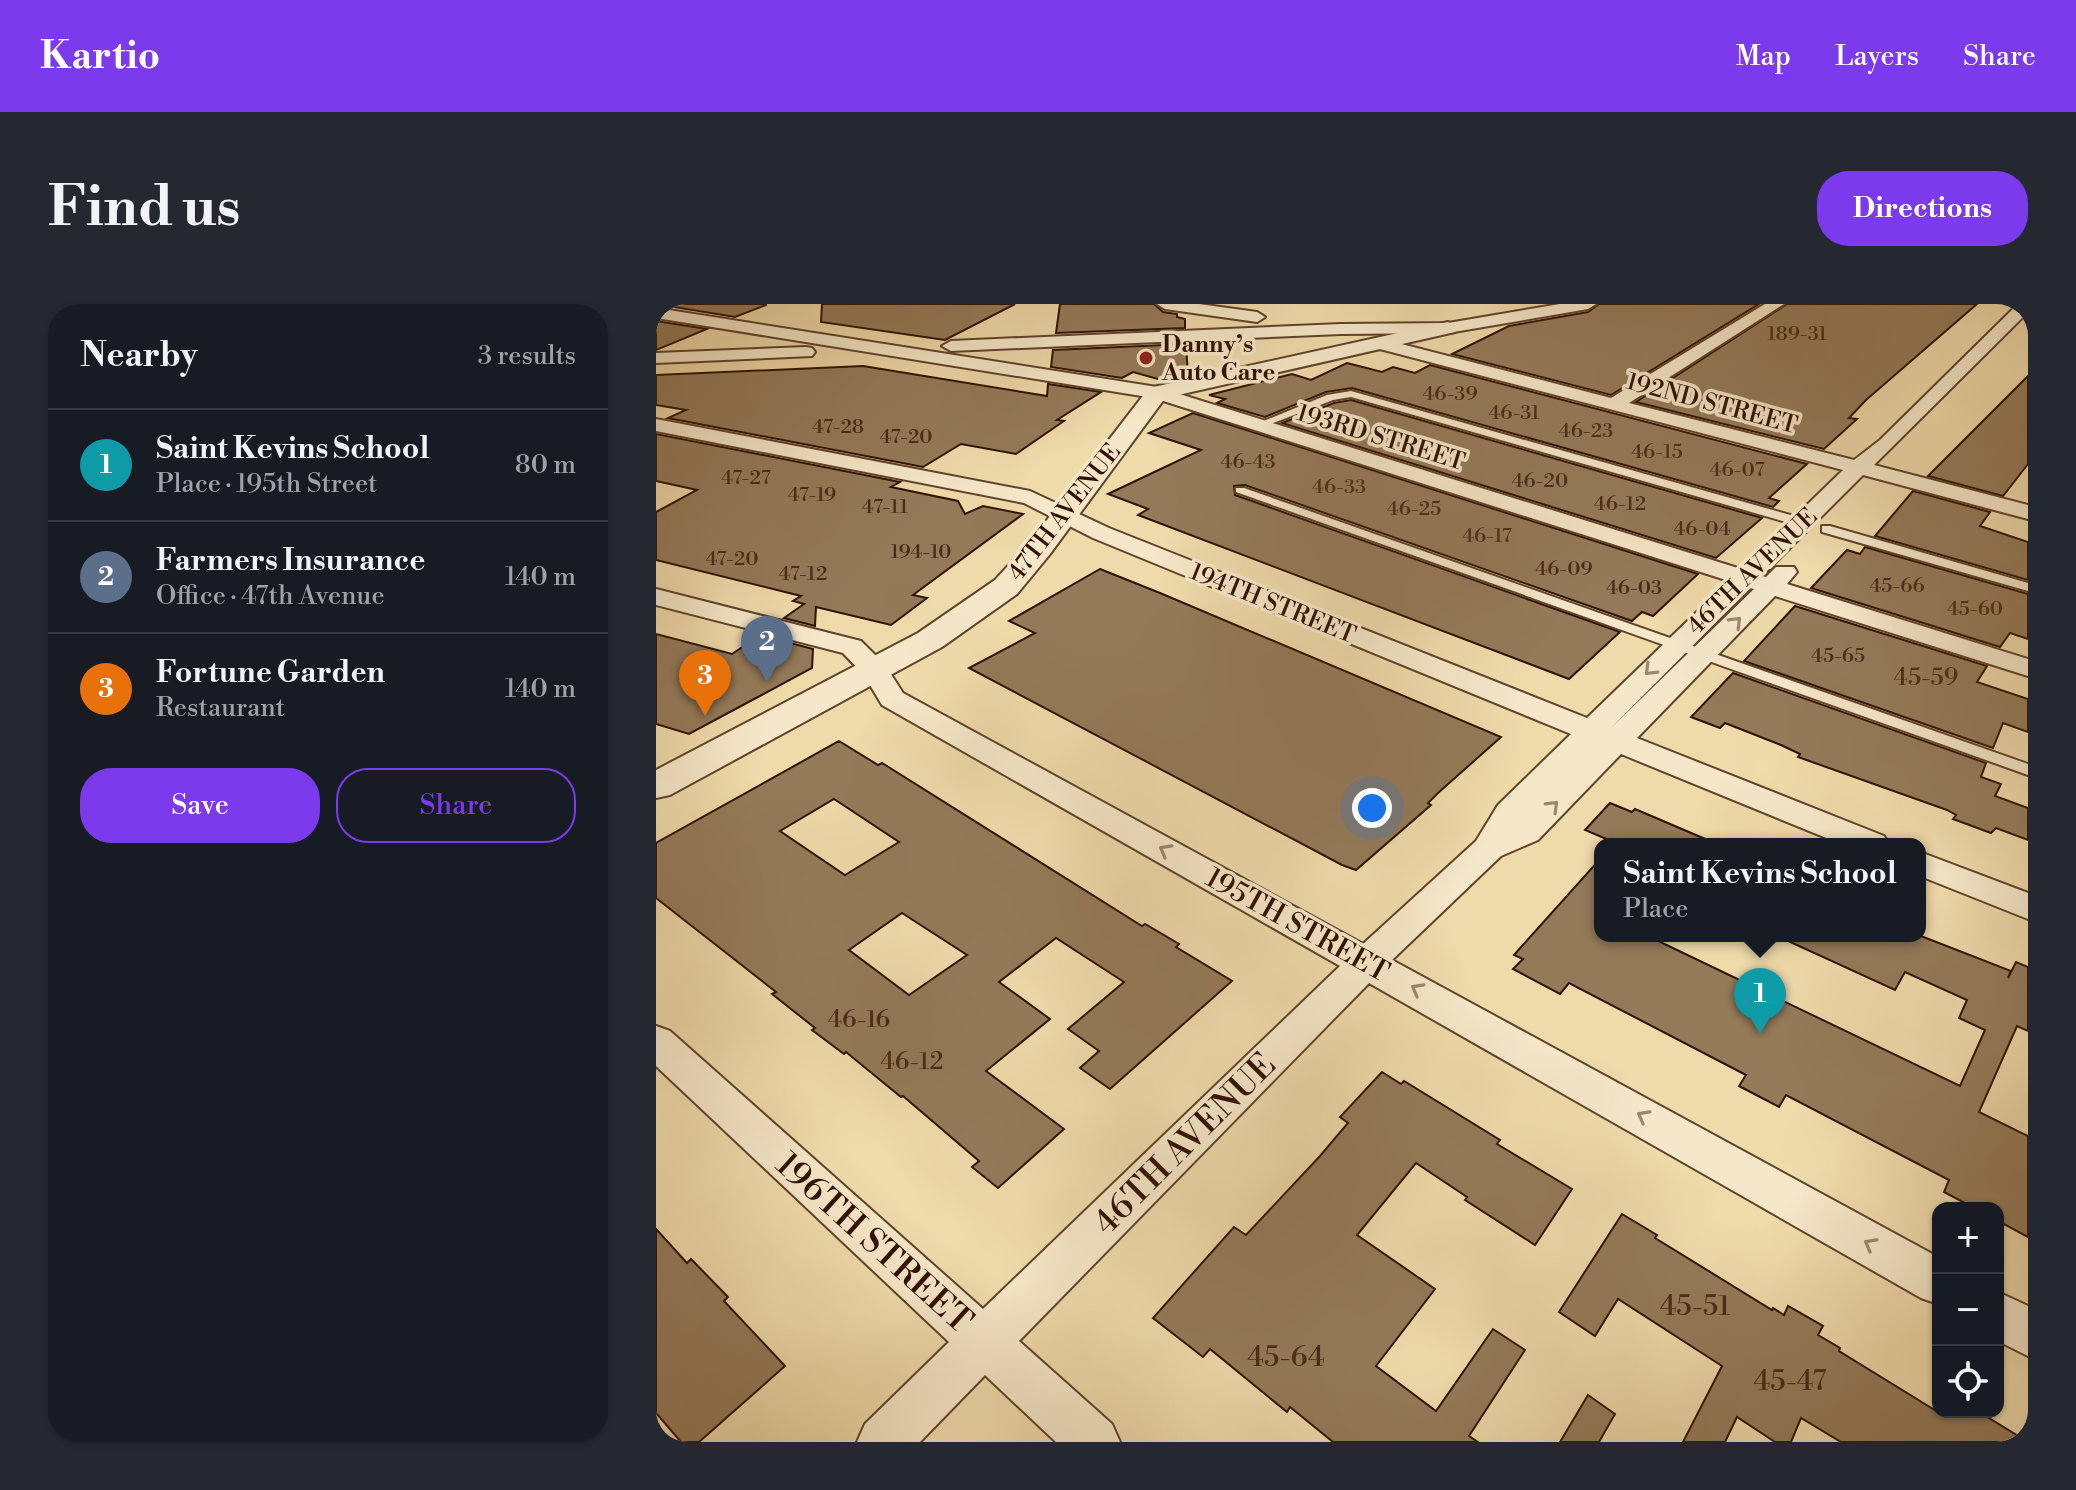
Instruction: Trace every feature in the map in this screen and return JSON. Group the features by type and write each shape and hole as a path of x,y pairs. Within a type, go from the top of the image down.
{"street":[{"path":"1165,304 1209,307 1341,329"},
{"path":"1157,393 1448,328 1588,304"},
{"path":"1614,404 1776,304"},
{"name":"46TH AVENUE","path":"1489,848 1526,832 1704,655 1771,586 1815,526 1868,470 2014,331 2027,304"},
{"path":"1162,336 1209,307"},
{"name":"193RD STREET","path":"656,313 1157,393 2028,668"},
{"path":"656,358 1341,329 1448,328"},
{"path":"1023,372 1013,366 1012,359 1042,342"},
{"name":"192ND STREET","path":"1382,344 2028,512"},
{"name":"47TH AVENUE","path":"656,786 930,640 1006,587 1040,548 1157,393"},
{"name":"194TH STREET","path":"656,425 1030,498 1101,533 1857,838"},
{"name":"46TH AVENUE","path":"883,1442 1367,962 1489,848 1509,812 1744,578 1815,526"},
{"name":"195TH STREET","path":"656,597 852,647 875,671 892,699 1932,1279"},
{"path":"1926,865 2028,907"},
{"name":"196TH STREET","path":"656,1042 1094,1442"},
{"path":"2004,1318 2028,1332"}],"lane":[{"path":"1259,425 1331,397 1351,394 2028,587"},
{"path":"1240,490 2028,770"}],"building":[{"path":"656,304 766,304 766,305 735,317"},
{"path":"822,304 1015,304 945,340 821,322"},
{"path":"1060,304 1154,304 1163,312 1185,319 1185,328 1056,333"},
{"path":"1599,304 1759,304 1611,395 1452,354 1509,326 1588,312"},
{"path":"1787,304 1977,304 1866,400 1849,418 1857,419 1824,449 1636,402"},
{"path":"656,321 707,329 656,350"},
{"path":"1186,344 1188,376 1165,381 1133,372 1122,378 1051,367 1053,350"},
{"path":"1347,363 1382,372 1393,367 1415,373 1430,365 1807,464 1769,498 1779,501 1773,507 1352,388 1326,392 1265,417 1217,403 1225,399 1209,395 1292,374 1311,380"},
{"path":"863,366 1047,396 1048,384 1101,392 1057,420 1064,421 1016,454 961,444 923,467 668,418 686,410 656,405 656,375"},
{"path":"2028,376 2028,464 2003,496 1928,476"},
{"path":"1351,400 1762,518 1716,558 1282,423 1334,403"},
{"path":"1193,413 1698,574 1653,616 1642,612 1632,621 1245,485 1234,486 1235,495 1620,632 1569,679 1138,515 1148,509 1108,494 1201,450 1149,433"},
{"path":"656,434 900,482 891,487 958,501 965,514 983,506 1023,514 913,595 927,598 891,625 816,607 815,626 784,618 804,604 793,601 801,596 656,560 656,512 697,490 656,481"},
{"path":"1913,491 1990,512 1980,526 2028,542 2028,580 1875,536"},
{"path":"1865,547 2028,594 2028,639 2010,633 2000,647 1811,588 1847,550 1860,554"},
{"path":"1100,569 1501,737 1438,793 1428,803 1431,805 1356,870 1342,865 969,668 1035,633 1009,621"},
{"path":"1795,606 1987,666 1977,682 2028,699 2028,732 2003,723 1993,748 1744,661"},
{"path":"656,634 732,654 760,635 813,649 812,668 689,734 656,724"},
{"path":"1733,673 1986,763 1981,777 2001,784 1995,796 2028,808 2028,840 1996,828 1991,833 1953,819 1956,815 1947,810 1798,757 1800,754 1781,745 1725,723 1720,728 1691,717"},
{"path":"839,741 878,765 882,763 1142,926 1145,924 1179,944 1176,947 1232,981 1110,1089 1080,1068 1099,1051 1068,1029 1124,982 1056,938 999,982 1050,1019 986,1071 1064,1129 998,1188 972,1167 979,1161 903,1096 812,1030 815,1028 772,994 776,992 656,898 656,843","holes":["834,799 899,842 845,875 780,831","902,913 967,955 909,995 849,950"]},
{"path":"1610,803 1632,812 1635,809 1703,838 1604,838 1585,830"},
{"path":"1594,866 1594,942 1660,942 1960,1086 1985,1030 1959,1018 1967,1000 1905,972 1895,990 1790,942 1926,942 1926,938 2011,971 2008,978 2016,962 2028,967 2028,1031 2017,1026 1979,1112 2028,1136 2028,1237 2004,1224 2004,1202 1963,1202 1944,1192 1949,1180 1786,1095 1779,1107 1739,1086 1746,1075 1569,983 1560,994 1513,969 1523,959 1514,955"},
{"path":"1382,1072 1401,1084 1404,1081 1500,1140 1497,1144 1572,1189 1535,1245 1465,1200 1467,1197 1416,1163 1357,1235 1435,1289 1376,1366 1436,1411 1493,1329 1525,1350 1469,1436 1478,1442 1333,1442 1290,1407 1287,1412 1210,1349 1203,1357 1153,1318 1234,1227 1246,1235 1320,1156 1348,1123 1340,1117"},
{"path":"1622,1214 1657,1235 1655,1238 1772,1310 1784,1315 1788,1306 1823,1326 1818,1335 1932,1408 1932,1418 1989,1418 2028,1442 1841,1442 1801,1418 1791,1442 1775,1442 1737,1417 1725,1442 1683,1442 1722,1366 1618,1299 1595,1336 1559,1312"},
{"path":"656,1229 687,1263 691,1259 728,1297 724,1301 785,1366 699,1442 681,1442 656,1413"},
{"path":"1588,1395 1615,1414 1599,1442 1560,1442"}],"place":[{"name":"Danny’s Auto Care","path":"1146,358"},
{"name":"Farmers Insurance","path":"767,682"},
{"name":"Fortune Garden","path":"705,716"},
{"name":"Saint Kevins School","path":"1760,1034"}]}
